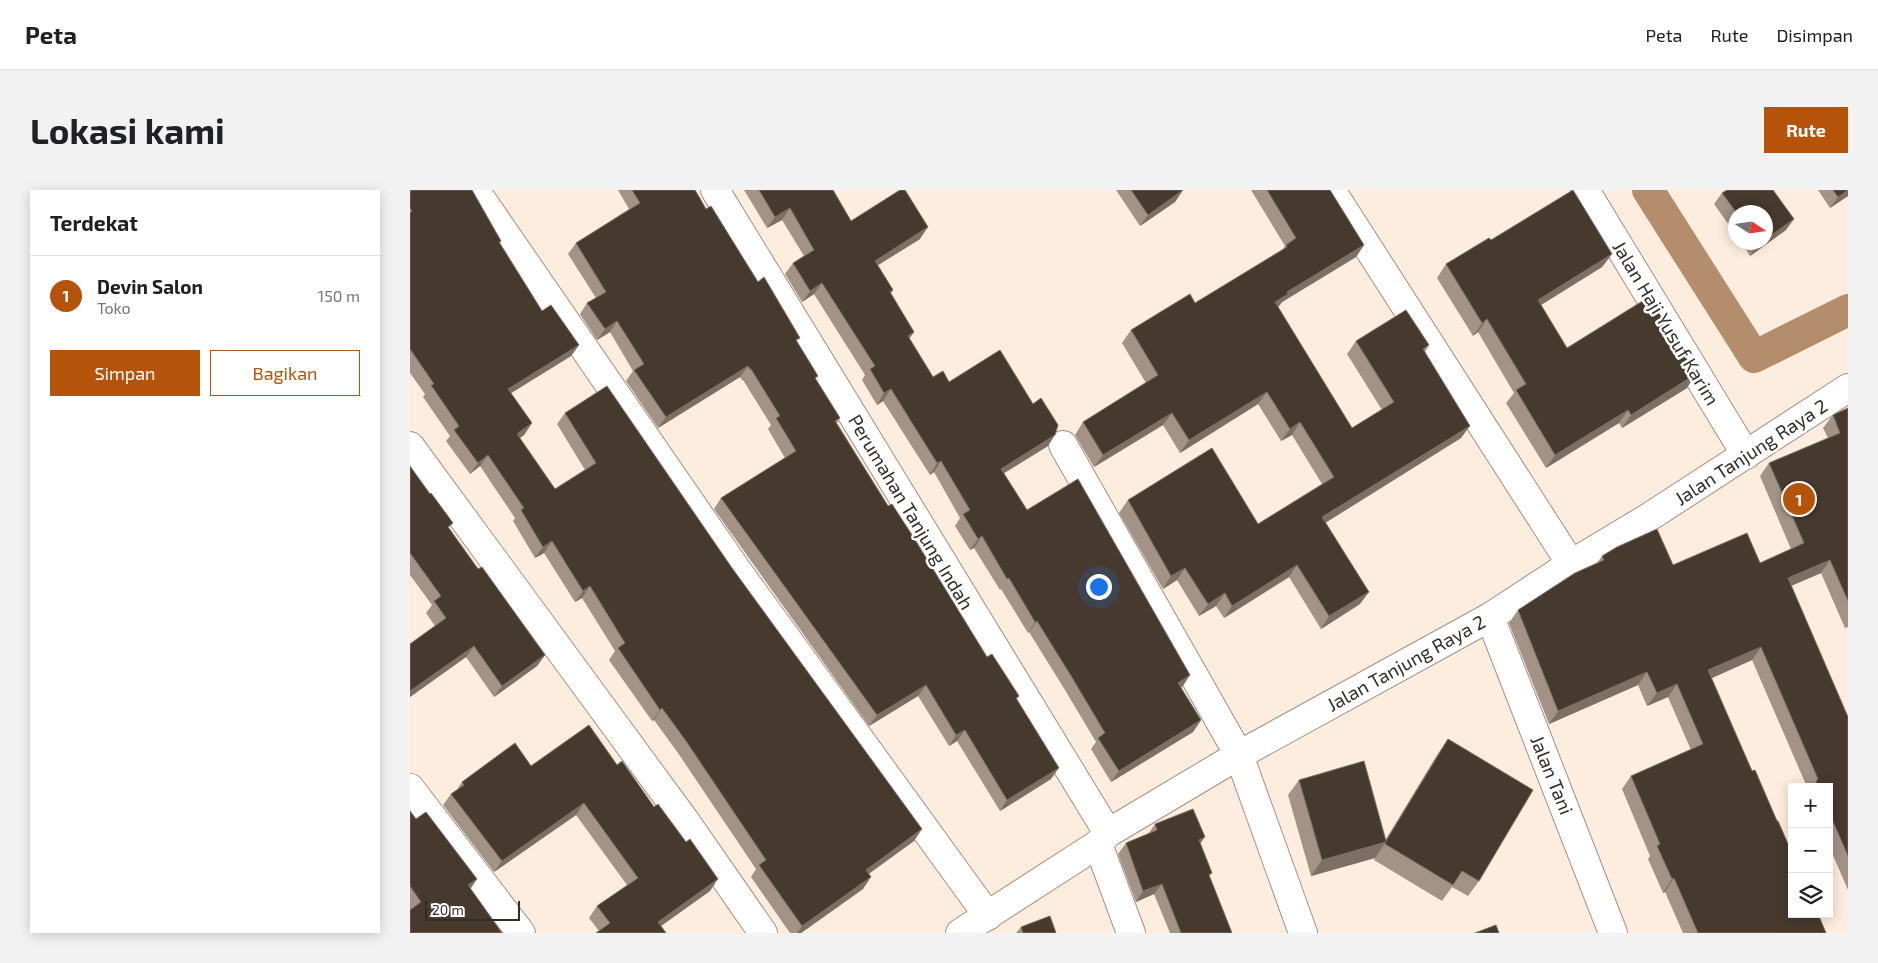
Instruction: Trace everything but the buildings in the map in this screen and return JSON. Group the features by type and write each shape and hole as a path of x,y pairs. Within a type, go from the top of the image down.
{"street":[{"path":"475,190 726,554 988,916"},
{"name":"Perumahan Tanjung Indah","path":"714,190 1103,839 1131,933"},
{"path":"1331,190 1571,564"},
{"name":"Jalan Haji Yusuf Karim","path":"1585,190 1746,455"},
{"name":"Jalan Tanjung Raya 2","path":"962,932 1103,839 1239,755 1490,617 1571,564 1646,520 1848,388"},
{"path":"1063,445 1239,755 1303,933"},
{"path":"410,446 686,822 763,933"},
{"name":"Jalan Tani","path":"1490,617 1613,933"},
{"path":"410,788 521,933"}],"waterway":[{"path":"1648,190 1754,357 1848,310"}],"place":[{"name":"Devin Salon","path":"1799,499"}]}
